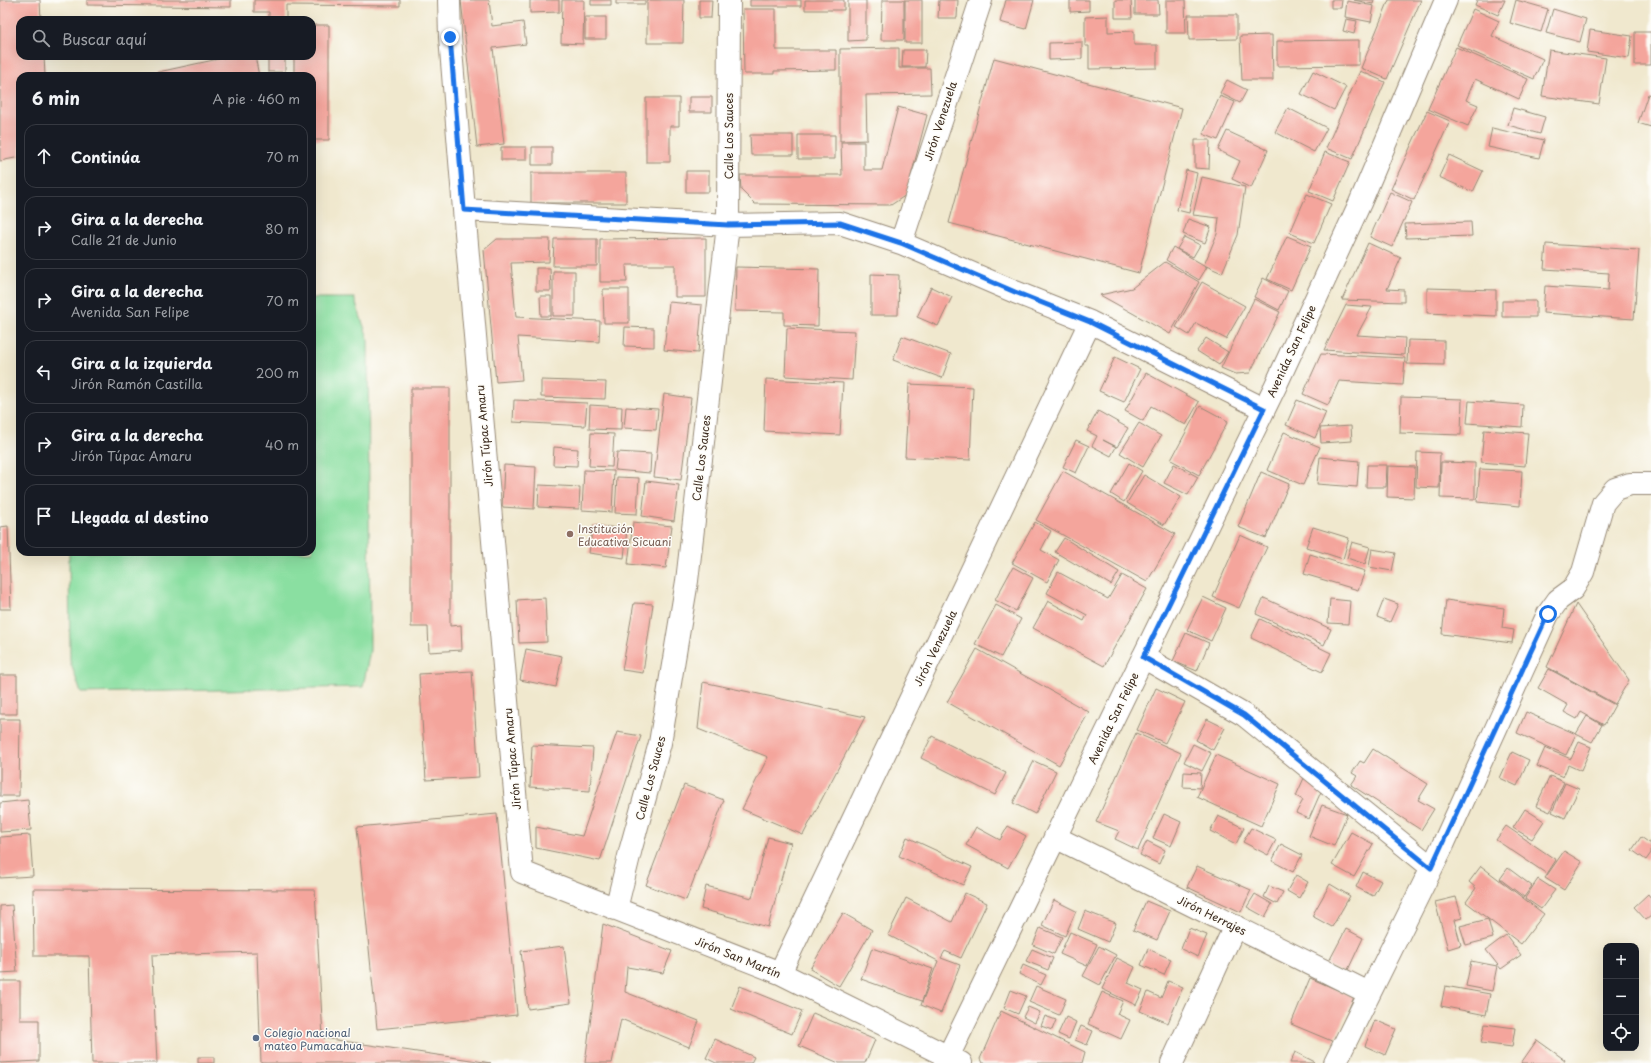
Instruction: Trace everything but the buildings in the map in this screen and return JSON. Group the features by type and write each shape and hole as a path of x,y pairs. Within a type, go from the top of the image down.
{"street":[{"name":"Jirón Túpac Amaru","path":"449,0 450,37 464,210 522,872"},
{"name":"Calle Los Sauces","path":"616,909 660,743 687,581 728,225 729,0"},
{"name":"Jirón Venezuela","path":"901,243 981,0"},
{"name":"Avenida San Felipe","path":"952,1061 1055,837 1264,409 1360,203 1446,0"},
{"path":"464,210 728,225 840,223 901,243 1015,292 1090,322 1264,409"},
{"name":"Jirón Venezuela","path":"780,973 1090,322"},
{"path":"1335,1063 1431,868 1548,614 1558,600 1573,589 1583,572 1603,503 1615,489 1630,484 1651,484"},
{"path":"1143,657 1244,715 1431,868"},
{"name":"Jirón Herrajes","path":"1055,837 1369,993"},
{"name":"Jirón San Martín","path":"522,872 780,973 952,1061"},
{"path":"1172,1063 1234,926"}],"green space":[{"path":"316,298 354,298 368,338 370,650 363,687 81,693 70,661 69,556 316,556"}],"place":[{"name":"Institución Educativa Sicuani","path":"570,534"},
{"name":"Colegio nacional mateo Pumacahua","path":"256,1038"}],"route":[{"path":"450,37 464,210 728,225 840,223 901,243 1015,292 1090,322 1264,409 1143,657 1244,715 1431,868 1548,614"}]}
